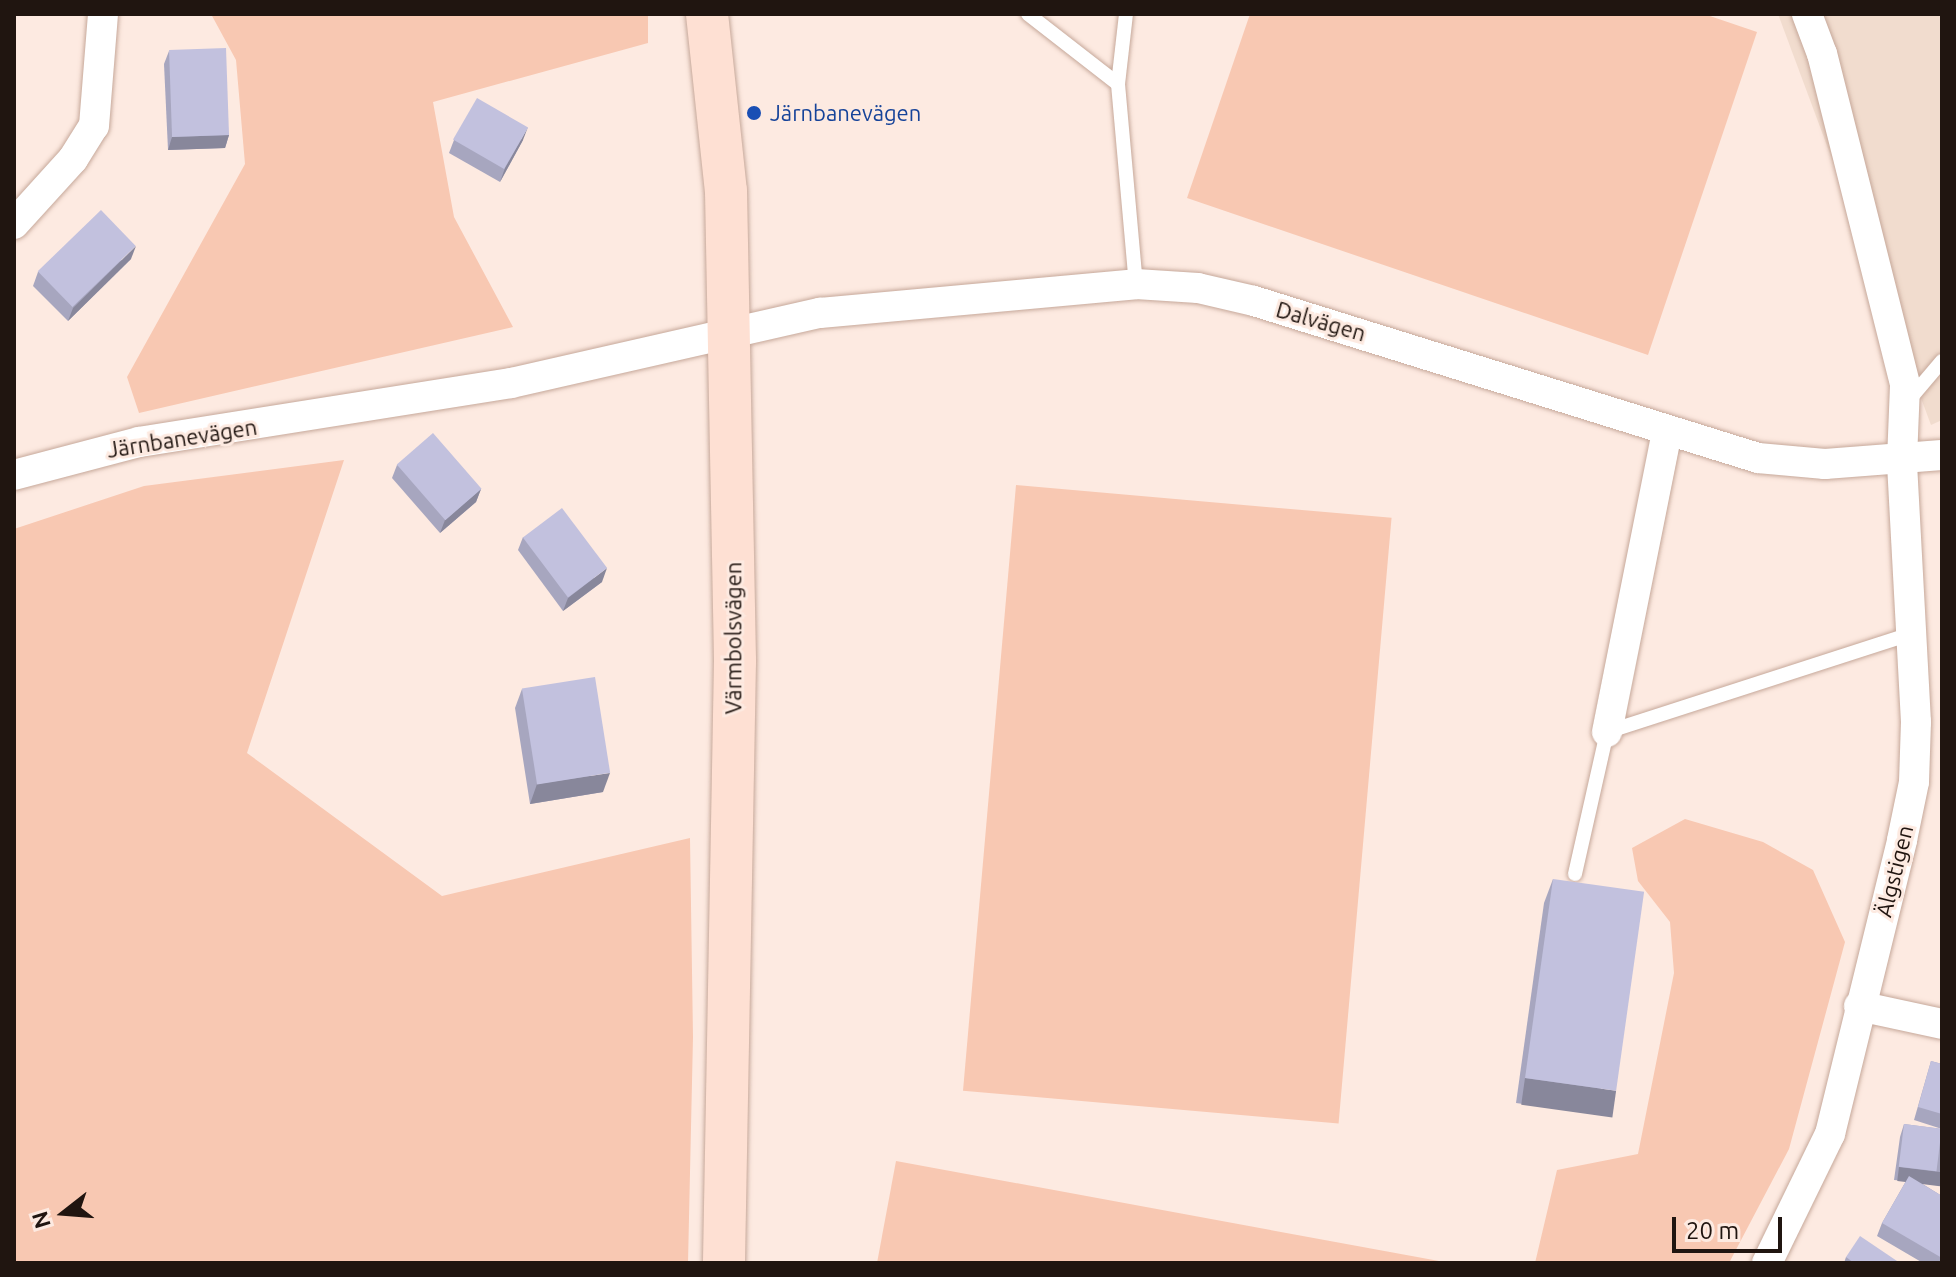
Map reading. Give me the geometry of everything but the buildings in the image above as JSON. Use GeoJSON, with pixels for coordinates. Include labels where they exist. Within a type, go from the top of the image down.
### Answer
{"type":"FeatureCollection","features":[{"type":"Feature","properties":{"kind":"street"},"geometry":{"type":"LineString","coordinates":[[14,224],[73,159],[94,126],[103,14]]}},
{"type":"Feature","properties":{"kind":"street","name":"Värmbolsvägen"},"geometry":{"type":"LineString","coordinates":[[707,14],[726,191],[735,661],[724,1263]]}},
{"type":"Feature","properties":{"kind":"street"},"geometry":{"type":"LineString","coordinates":[[1807,14],[1822,54],[1899,351],[1905,407],[1902,460]]}},
{"type":"Feature","properties":{"kind":"street","name":"Dalvägen"},"geometry":{"type":"LineString","coordinates":[[728,333],[820,313],[1136,284],[1198,288],[1254,301],[1758,458],[1825,464],[1942,455]]}},
{"type":"Feature","properties":{"kind":"street","name":"Järnbanevägen"},"geometry":{"type":"LineString","coordinates":[[14,475],[139,442],[511,383],[728,333]]}},
{"type":"Feature","properties":{"kind":"street"},"geometry":{"type":"LineString","coordinates":[[1607,732],[1667,432]]}},
{"type":"Feature","properties":{"kind":"street","name":"Älgstigen"},"geometry":{"type":"LineString","coordinates":[[1767,1263],[1830,1134],[1914,782],[1914,633],[1902,460]]}},
{"type":"Feature","properties":{"kind":"street"},"geometry":{"type":"LineString","coordinates":[[1859,1006],[1942,1024]]}},
{"type":"Feature","properties":{"kind":"lane"},"geometry":{"type":"LineString","coordinates":[[1028,14],[1118,84]]}},
{"type":"Feature","properties":{"kind":"lane"},"geometry":{"type":"LineString","coordinates":[[1126,14],[1118,84],[1136,284]]}},
{"type":"Feature","properties":{"kind":"lane"},"geometry":{"type":"LineString","coordinates":[[1905,407],[1942,361]]}},
{"type":"Feature","properties":{"kind":"lane"},"geometry":{"type":"LineString","coordinates":[[1575,874],[1607,732],[1914,633]]}},
{"type":"Feature","properties":{"kind":"shaded area"},"geometry":{"type":"Polygon","coordinates":[[[211,14],[648,14],[648,43],[433,102],[454,217],[513,327],[139,413],[127,377],[245,164],[236,60],[211,14]]]}},
{"type":"Feature","properties":{"kind":"shaded area"},"geometry":{"type":"Polygon","coordinates":[[[1250,14],[1704,14],[1757,32],[1648,355],[1187,198],[1250,14]]]}},
{"type":"Feature","properties":{"kind":"shaded area"},"geometry":{"type":"Polygon","coordinates":[[[1778,14],[1942,14],[1942,420],[1931,425],[1778,14]]]}},
{"type":"Feature","properties":{"kind":"shaded area"},"geometry":{"type":"Polygon","coordinates":[[[344,460],[247,753],[442,896],[690,838],[693,1037],[688,1263],[14,1263],[14,529],[144,486],[344,460]]]}},
{"type":"Feature","properties":{"kind":"shaded area"},"geometry":{"type":"Polygon","coordinates":[[[1016,485],[1392,518],[1339,1124],[963,1091],[1016,485]]]}},
{"type":"Feature","properties":{"kind":"shaded area"},"geometry":{"type":"Polygon","coordinates":[[[1685,819],[1763,842],[1813,870],[1845,942],[1789,1149],[1729,1263],[1535,1263],[1557,1170],[1638,1154],[1674,973],[1670,922],[1638,881],[1632,848],[1685,819]]]}},
{"type":"Feature","properties":{"kind":"shaded area"},"geometry":{"type":"Polygon","coordinates":[[[896,1161],[1439,1261],[1439,1263],[877,1263],[896,1161]]]}},
{"type":"Feature","properties":{"kind":"place","name":"Järnbanevägen"},"geometry":{"type":"Point","coordinates":[754,113]}}]}
